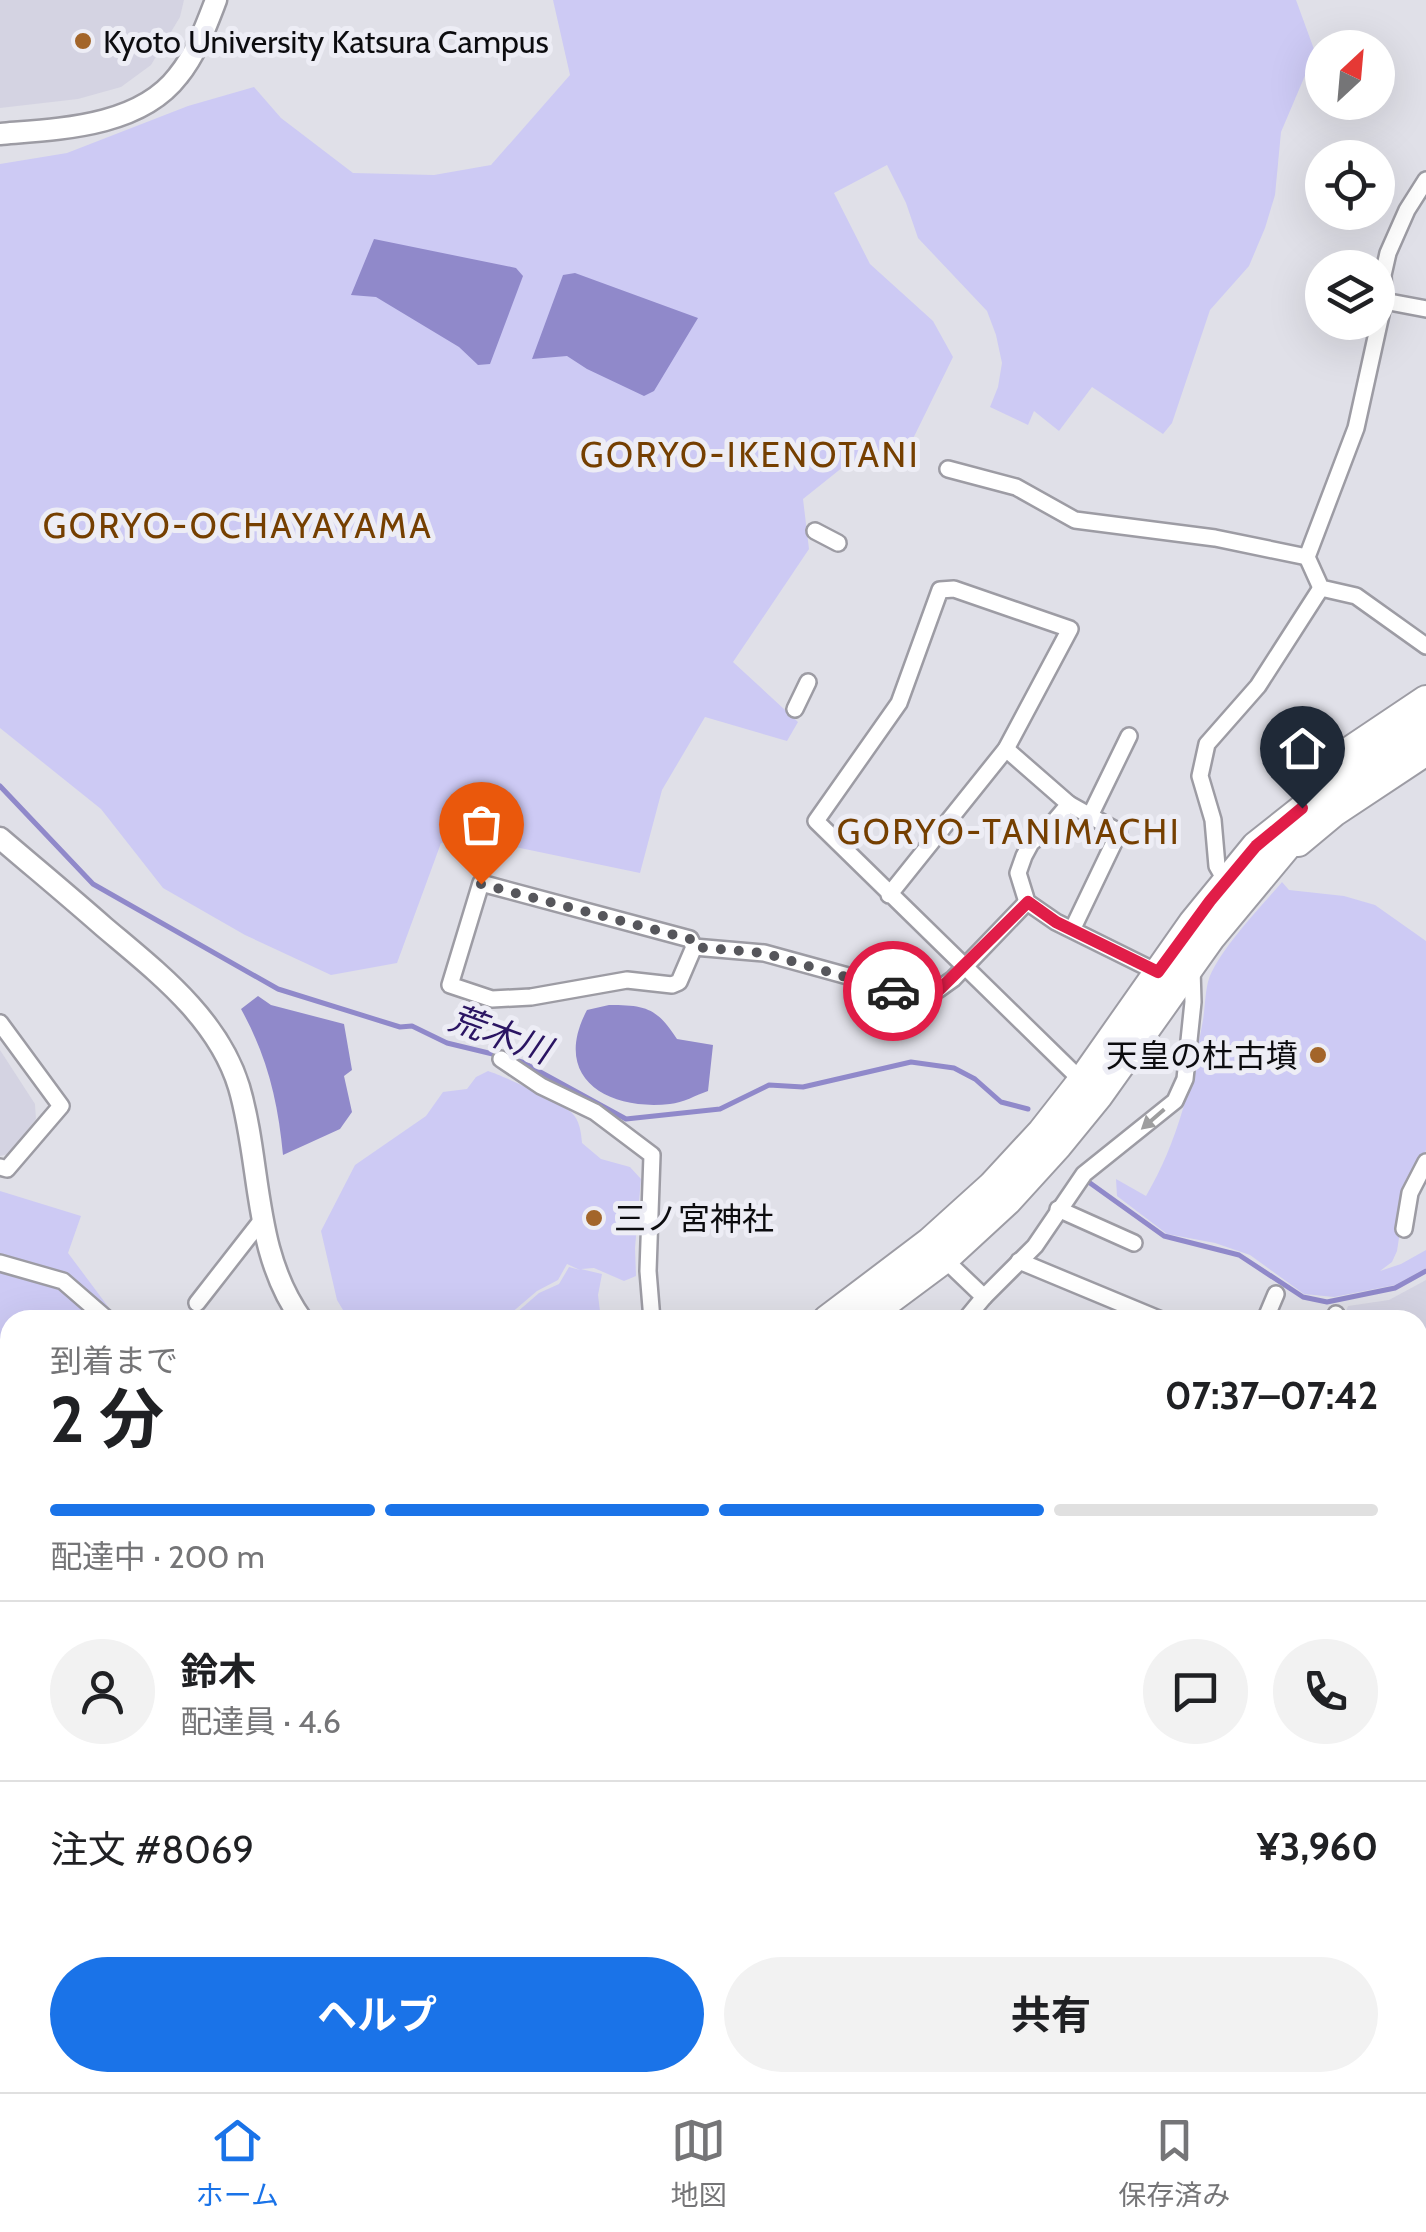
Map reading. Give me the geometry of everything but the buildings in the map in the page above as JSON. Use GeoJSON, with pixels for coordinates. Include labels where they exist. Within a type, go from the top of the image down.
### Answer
{"type":"FeatureCollection","features":[{"type":"Feature","properties":{"kind":"highway"},"geometry":{"type":"LineString","coordinates":[[1265,853],[1270,826],[1339,758],[1426,700]]}},
{"type":"Feature","properties":{"kind":"highway"},"geometry":{"type":"LineString","coordinates":[[843,1310],[1007,1201],[1233,891],[1265,853],[1334,812],[1420,738]]}},
{"type":"Feature","properties":{"kind":"highway"},"geometry":{"type":"LineString","coordinates":[[873,1310],[937,1251]]}},
{"type":"Feature","properties":{"kind":"street"},"geometry":{"type":"LineString","coordinates":[[0,134],[95,122],[141,107],[177,78],[202,35],[216,0]]}},
{"type":"Feature","properties":{"kind":"street"},"geometry":{"type":"LineString","coordinates":[[1389,250],[1426,180]]}},
{"type":"Feature","properties":{"kind":"street"},"geometry":{"type":"LineString","coordinates":[[1395,303],[1426,309]]}},
{"type":"Feature","properties":{"kind":"street"},"geometry":{"type":"LineString","coordinates":[[1375,340],[1356,428],[1306,557],[1322,588],[1356,596],[1426,646]]}},
{"type":"Feature","properties":{"kind":"street"},"geometry":{"type":"LineString","coordinates":[[948,469],[1016,487],[1075,520],[1215,538],[1306,557]]}},
{"type":"Feature","properties":{"kind":"street"},"geometry":{"type":"LineString","coordinates":[[816,531],[838,544]]}},
{"type":"Feature","properties":{"kind":"street"},"geometry":{"type":"LineString","coordinates":[[1233,891],[1216,866],[1213,820],[1200,776],[1207,744],[1258,686],[1322,588]]}},
{"type":"Feature","properties":{"kind":"street"},"geometry":{"type":"LineString","coordinates":[[889,895],[1006,749],[1070,629],[954,589],[940,590],[899,702],[816,821],[889,895],[1090,1088]]}},
{"type":"Feature","properties":{"kind":"street"},"geometry":{"type":"LineString","coordinates":[[796,709],[808,682]]}},
{"type":"Feature","properties":{"kind":"street"},"geometry":{"type":"LineString","coordinates":[[1090,816],[1129,736]]}},
{"type":"Feature","properties":{"kind":"street"},"geometry":{"type":"LineString","coordinates":[[1006,749],[1068,804],[1120,832],[1073,928]]}},
{"type":"Feature","properties":{"kind":"street"},"geometry":{"type":"LineString","coordinates":[[974,1310],[1035,1246],[1096,1162],[1174,1100],[1185,1078],[1193,1002],[1176,974],[1056,922],[1028,902],[1018,873],[1024,856],[1031,843],[1068,804]]}},
{"type":"Feature","properties":{"kind":"street"},"geometry":{"type":"LineString","coordinates":[[0,838],[145,961],[194,1008],[218,1041],[242,1100],[261,1221],[276,1270],[297,1310]]}},
{"type":"Feature","properties":{"kind":"street"},"geometry":{"type":"LineString","coordinates":[[481,884],[690,939],[694,947],[679,982],[672,985],[627,980],[531,998],[492,999],[450,985],[481,884]]}},
{"type":"Feature","properties":{"kind":"street"},"geometry":{"type":"LineString","coordinates":[[694,947],[764,953],[917,996],[939,990],[1028,902]]}},
{"type":"Feature","properties":{"kind":"street"},"geometry":{"type":"LineString","coordinates":[[0,1023],[60,1106],[7,1169],[0,1167]]}},
{"type":"Feature","properties":{"kind":"street"},"geometry":{"type":"LineString","coordinates":[[502,1060],[541,1086],[595,1112],[616,1132],[652,1155],[648,1270],[651,1310]]}},
{"type":"Feature","properties":{"kind":"street"},"geometry":{"type":"LineString","coordinates":[[1404,1228],[1410,1193],[1426,1162]]}},
{"type":"Feature","properties":{"kind":"street"},"geometry":{"type":"LineString","coordinates":[[1058,1210],[1134,1242]]}},
{"type":"Feature","properties":{"kind":"street"},"geometry":{"type":"LineString","coordinates":[[197,1302],[261,1221]]}},
{"type":"Feature","properties":{"kind":"street"},"geometry":{"type":"LineString","coordinates":[[937,1251],[984,1297]]}},
{"type":"Feature","properties":{"kind":"street"},"geometry":{"type":"LineString","coordinates":[[1020,1261],[1137,1310]]}},
{"type":"Feature","properties":{"kind":"street"},"geometry":{"type":"LineString","coordinates":[[0,1262],[62,1281],[96,1310]]}},
{"type":"Feature","properties":{"kind":"street"},"geometry":{"type":"LineString","coordinates":[[1270,1310],[1276,1294]]}},
{"type":"Feature","properties":{"kind":"shaded area","name":"Kyoto University Katsura Campus"},"geometry":{"type":"Polygon","coordinates":[[[0,0],[184,0],[180,17],[151,65],[121,87],[78,99],[0,108],[0,0]]]}},
{"type":"Feature","properties":{"kind":"shaded area"},"geometry":{"type":"Polygon","coordinates":[[[553,0],[1296,0],[1307,30],[1305,76],[1281,132],[1275,195],[1265,228],[1249,266],[1210,310],[1172,423],[1163,434],[1092,387],[1059,431],[1034,411],[1028,425],[990,407],[1002,363],[987,311],[918,238],[887,165],[834,193],[870,264],[933,321],[953,357],[906,453],[843,467],[803,499],[809,549],[733,662],[798,722],[787,741],[705,717],[662,790],[640,873],[477,839],[441,843],[397,963],[331,975],[245,935],[163,888],[101,809],[0,728],[0,164],[67,153],[188,106],[254,87],[281,118],[353,173],[434,175],[491,165],[570,75],[553,0]]]}},
{"type":"Feature","properties":{"kind":"shaded area"},"geometry":{"type":"Polygon","coordinates":[[[374,239],[516,268],[523,276],[490,364],[478,365],[459,347],[376,297],[351,295],[374,239]]]}},
{"type":"Feature","properties":{"kind":"shaded area"},"geometry":{"type":"Polygon","coordinates":[[[575,273],[698,318],[654,391],[644,396],[567,356],[532,359],[563,275],[575,273]]]}},
{"type":"Feature","properties":{"kind":"shaded area"},"geometry":{"type":"Polygon","coordinates":[[[1282,882],[1289,890],[1344,896],[1375,905],[1426,941],[1426,1150],[1404,1205],[1397,1251],[1392,1262],[1380,1271],[1426,1250],[1426,1268],[1395,1285],[1334,1297],[1304,1294],[1250,1255],[1215,1243],[1167,1234],[1117,1196],[1116,1179],[1146,1196],[1175,1133],[1189,1089],[1213,970],[1240,930],[1282,882]]]}},
{"type":"Feature","properties":{"kind":"shaded area"},"geometry":{"type":"Polygon","coordinates":[[[258,996],[271,1005],[344,1024],[352,1070],[344,1076],[352,1112],[340,1129],[283,1155],[270,1079],[241,1009],[258,996]]]}},
{"type":"Feature","properties":{"kind":"shaded area"},"geometry":{"type":"Polygon","coordinates":[[[609,1005],[649,1010],[677,1039],[713,1045],[708,1091],[675,1103],[647,1105],[625,1102],[591,1085],[576,1054],[578,1034],[587,1010],[609,1005]]]}},
{"type":"Feature","properties":{"kind":"shaded area"},"geometry":{"type":"Polygon","coordinates":[[[0,1050],[35,1104],[36,1119],[9,1154],[0,1156],[0,1050]]]}},
{"type":"Feature","properties":{"kind":"shaded area"},"geometry":{"type":"Polygon","coordinates":[[[488,1071],[565,1108],[580,1127],[582,1143],[601,1159],[630,1167],[641,1179],[636,1276],[624,1281],[594,1268],[581,1269],[602,1274],[600,1310],[519,1310],[539,1293],[559,1284],[569,1267],[580,1270],[567,1264],[558,1280],[537,1291],[515,1310],[343,1310],[337,1300],[321,1231],[355,1165],[426,1116],[443,1092],[467,1089],[476,1077],[488,1071]]]}},
{"type":"Feature","properties":{"kind":"shaded area"},"geometry":{"type":"Polygon","coordinates":[[[0,1191],[81,1216],[68,1253],[111,1310],[0,1310],[0,1191]]]}},
{"type":"Feature","properties":{"kind":"shaded area"},"geometry":{"type":"Polygon","coordinates":[[[1426,1280],[1426,1310],[1347,1310],[1348,1306],[1389,1300],[1426,1280]]]}},
{"type":"Feature","properties":{"kind":"waterway","name":"荒木川"},"geometry":{"type":"LineString","coordinates":[[0,786],[93,884],[278,989],[400,1027],[412,1026],[447,1043],[501,1056]]}},
{"type":"Feature","properties":{"kind":"waterway","name":"荒木川"},"geometry":{"type":"LineString","coordinates":[[511,1059],[626,1119],[720,1109],[769,1085],[803,1087],[911,1062],[954,1068],[975,1079],[1001,1102],[1028,1109]]}},
{"type":"Feature","properties":{"kind":"waterway","name":"荒木川"},"geometry":{"type":"LineString","coordinates":[[1090,1183],[1164,1236],[1239,1255],[1303,1297],[1327,1302],[1395,1288],[1426,1271]]}},
{"type":"Feature","properties":{"kind":"way so far"},"geometry":{"type":"LineString","coordinates":[[481,884],[690,939],[694,947],[764,953],[893,991]]}},
{"type":"Feature","properties":{"kind":"place","name":"Kyoto University Katsura Campus"},"geometry":{"type":"Point","coordinates":[83,41]}},
{"type":"Feature","properties":{"kind":"place","name":"天皇の杜古墳"},"geometry":{"type":"Point","coordinates":[1318,1055]}},
{"type":"Feature","properties":{"kind":"place","name":"三ノ宮神社"},"geometry":{"type":"Point","coordinates":[594,1218]}},
{"type":"Feature","properties":{"kind":"district","name":"GORYO-IKENOTANI"},"geometry":{"type":"Point","coordinates":[750,454]}},
{"type":"Feature","properties":{"kind":"district","name":"GORYO-OCHAYAYAMA"},"geometry":{"type":"Point","coordinates":[238,525]}},
{"type":"Feature","properties":{"kind":"district","name":"GORYO-TANIMACHI"},"geometry":{"type":"Point","coordinates":[1009,831]}},
{"type":"Feature","properties":{"kind":"route"},"geometry":{"type":"LineString","coordinates":[[893,991],[917,996],[939,990],[1028,902],[1056,922],[1158,972],[1256,846],[1302,808]]}}]}
